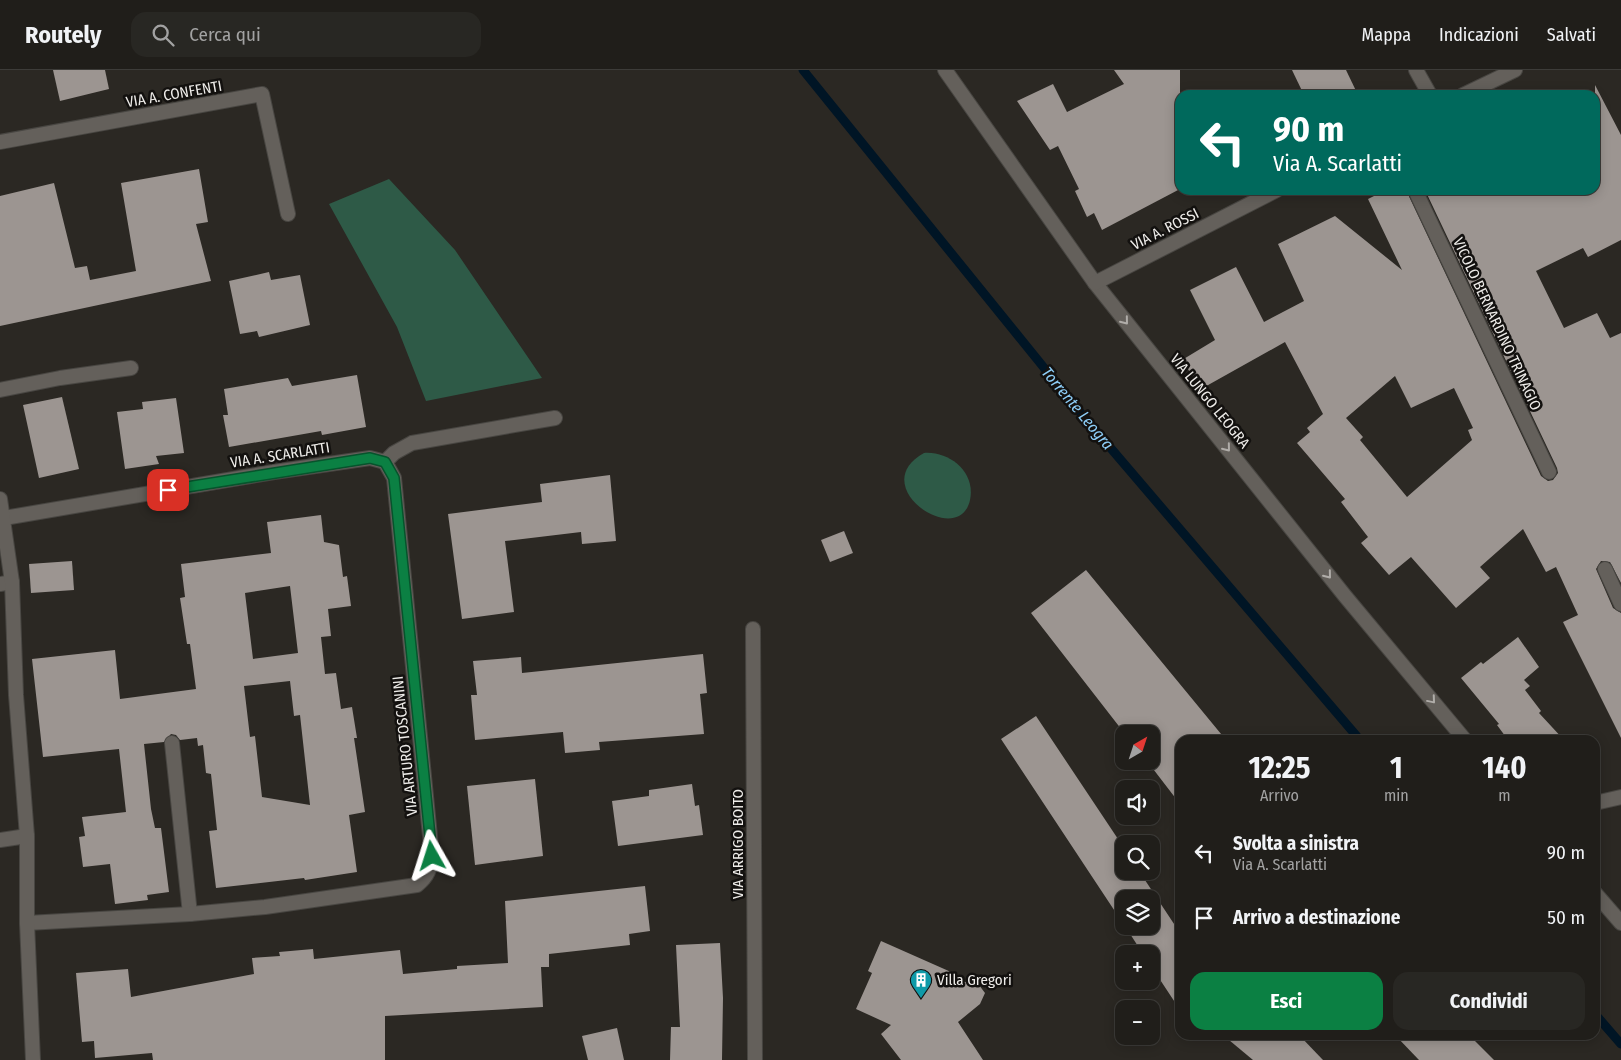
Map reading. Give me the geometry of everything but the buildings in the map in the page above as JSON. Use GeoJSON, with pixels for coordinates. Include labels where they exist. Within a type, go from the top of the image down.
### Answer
{"type":"FeatureCollection","features":[{"type":"Feature","properties":{"kind":"street","name":"VIA LUNGO LEOGRA"},"geometry":{"type":"LineString","coordinates":[[945,70],[1095,283],[1345,596],[1461,735]]}},
{"type":"Feature","properties":{"kind":"street"},"geometry":{"type":"LineString","coordinates":[[1416,70],[1427,90]]}},
{"type":"Feature","properties":{"kind":"street"},"geometry":{"type":"LineString","coordinates":[[1473,90],[1515,70]]}},
{"type":"Feature","properties":{"kind":"street","name":"VIA A. CONFENTI"},"geometry":{"type":"LineString","coordinates":[[0,142],[262,94],[288,214]]}},
{"type":"Feature","properties":{"kind":"street","name":"VIA A. ROSSI"},"geometry":{"type":"LineString","coordinates":[[1095,283],[1268,195]]}},
{"type":"Feature","properties":{"kind":"street","name":"VICOLO BERNARDINO TRINAGIO"},"geometry":{"type":"LineString","coordinates":[[1417,195],[1549,472]]}},
{"type":"Feature","properties":{"kind":"street"},"geometry":{"type":"LineString","coordinates":[[0,390],[60,378],[131,368]]}},
{"type":"Feature","properties":{"kind":"street"},"geometry":{"type":"LineString","coordinates":[[385,462],[394,453],[412,443],[555,418]]}},
{"type":"Feature","properties":{"kind":"street","name":"VIA A. SCARLATTI"},"geometry":{"type":"LineString","coordinates":[[4,518],[274,472],[370,458],[385,462]]}},
{"type":"Feature","properties":{"kind":"street","name":"VIA ARTURO TOSCANINI"},"geometry":{"type":"LineString","coordinates":[[28,923],[190,914],[265,907],[417,885],[426,878],[430,871],[432,856],[394,478],[385,462]]}},
{"type":"Feature","properties":{"kind":"street"},"geometry":{"type":"LineString","coordinates":[[0,499],[4,518],[6,583],[28,836],[28,923],[33,1060]]}},
{"type":"Feature","properties":{"kind":"street"},"geometry":{"type":"LineString","coordinates":[[1604,569],[1621,604]]}},
{"type":"Feature","properties":{"kind":"street","name":"VIA ARRIGO BOITO"},"geometry":{"type":"LineString","coordinates":[[754,629],[755,1060]]}},
{"type":"Feature","properties":{"kind":"street"},"geometry":{"type":"LineString","coordinates":[[172,743],[190,914]]}},
{"type":"Feature","properties":{"kind":"street"},"geometry":{"type":"LineString","coordinates":[[1600,802],[1621,797]]}},
{"type":"Feature","properties":{"kind":"street"},"geometry":{"type":"LineString","coordinates":[[0,840],[28,836]]}},
{"type":"Feature","properties":{"kind":"street"},"geometry":{"type":"LineString","coordinates":[[1600,899],[1621,923]]}},
{"type":"Feature","properties":{"kind":"green space"},"geometry":{"type":"Polygon","coordinates":[[[389,179],[455,250],[542,378],[426,401],[397,327],[329,204],[389,179]]]}},
{"type":"Feature","properties":{"kind":"green space"},"geometry":{"type":"Polygon","coordinates":[[[924,453],[943,456],[959,465],[965,472],[971,490],[970,500],[962,514],[950,518],[935,516],[920,508],[909,496],[904,481],[908,467],[924,453]]]}},
{"type":"Feature","properties":{"kind":"waterway","name":"Torrente Leogra"},"geometry":{"type":"LineString","coordinates":[[803,70],[1079,411],[1356,735]]}},
{"type":"Feature","properties":{"kind":"waterway","name":"Torrente Leogra"},"geometry":{"type":"LineString","coordinates":[[1600,1020],[1621,1044]]}},
{"type":"Feature","properties":{"kind":"place","name":"Villa Gregori"},"geometry":{"type":"Point","coordinates":[921,999]}},
{"type":"Feature","properties":{"kind":"route"},"geometry":{"type":"LineString","coordinates":[[168,490],[370,458],[385,462],[394,478],[432,856]]}}]}
